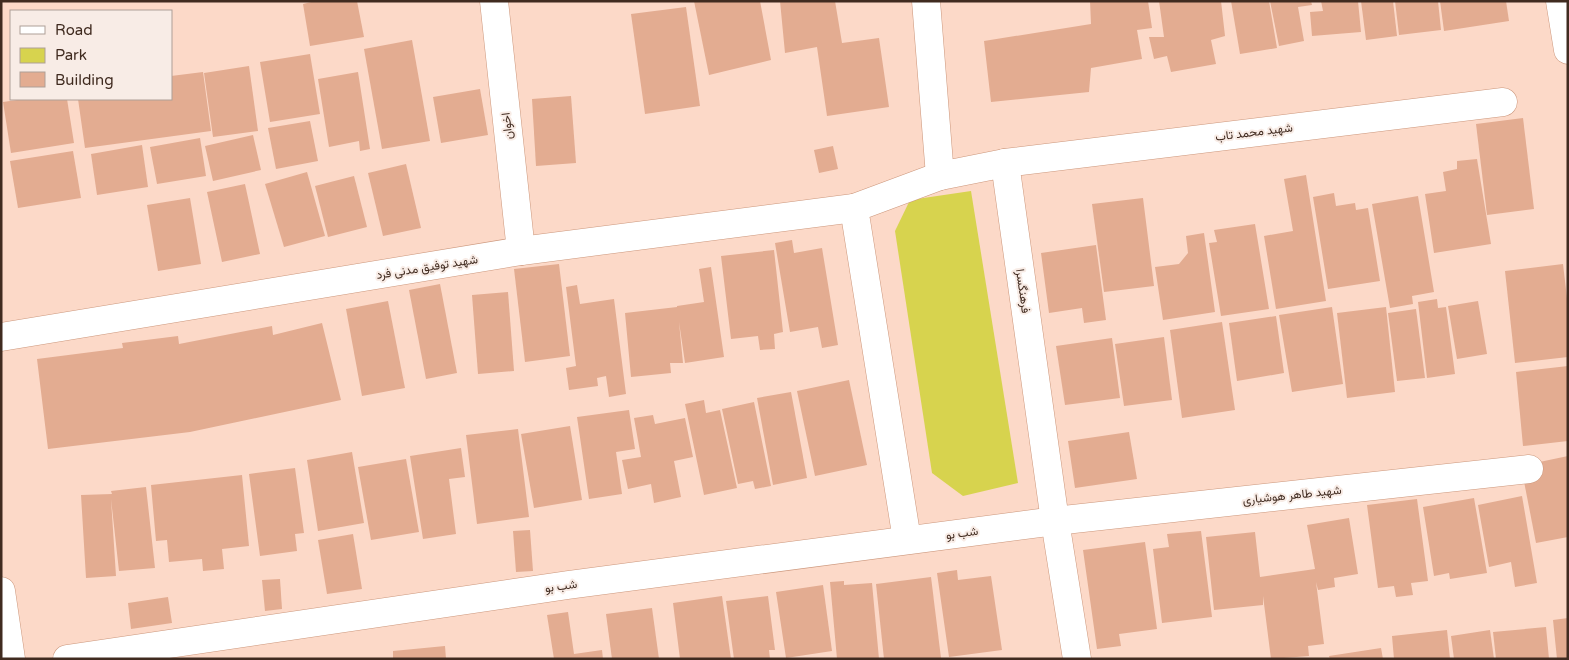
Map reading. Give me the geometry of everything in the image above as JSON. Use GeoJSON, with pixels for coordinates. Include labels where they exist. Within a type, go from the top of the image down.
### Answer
{"type":"FeatureCollection","features":[{"type":"Feature","properties":{"kind":"street","name":"اخوان"},"geometry":{"type":"LineString","coordinates":[[494,1],[521,251]]}},
{"type":"Feature","properties":{"kind":"street"},"geometry":{"type":"LineString","coordinates":[[926,1],[940,176],[1005,163]]}},
{"type":"Feature","properties":{"kind":"street"},"geometry":{"type":"LineString","coordinates":[[1560,1],[1568,50]]}},
{"type":"Feature","properties":{"kind":"street","name":"شهید محمد تاب"},"geometry":{"type":"LineString","coordinates":[[1005,163],[1503,102]]}},
{"type":"Feature","properties":{"kind":"street","name":"فرهنگسرا"},"geometry":{"type":"LineString","coordinates":[[1005,163],[1055,521],[1077,659]]}},
{"type":"Feature","properties":{"kind":"street","name":"شهید توفیق مدنی فرد"},"geometry":{"type":"LineString","coordinates":[[1,337],[521,251],[854,208],[940,176]]}},
{"type":"Feature","properties":{"kind":"street"},"geometry":{"type":"LineString","coordinates":[[854,208],[907,540]]}},
{"type":"Feature","properties":{"kind":"street","name":"شهید طاهر هوشیاری"},"geometry":{"type":"LineString","coordinates":[[1055,521],[1529,469]]}},
{"type":"Feature","properties":{"kind":"street","name":"شب بو"},"geometry":{"type":"LineString","coordinates":[[67,659],[568,585],[1055,521]]}},
{"type":"Feature","properties":{"kind":"street"},"geometry":{"type":"LineString","coordinates":[[1,591],[11,659]]}},
{"type":"Feature","properties":{"kind":"green space"},"geometry":{"type":"Polygon","coordinates":[[[971,191],[1018,483],[963,496],[932,473],[895,231],[910,200],[971,191]]]}},
{"type":"Feature","properties":{"kind":"building"},"geometry":{"type":"Polygon","coordinates":[[[315,1],[357,1],[364,37],[310,46],[303,4],[315,1]]]}},
{"type":"Feature","properties":{"kind":"building"},"geometry":{"type":"Polygon","coordinates":[[[694,1],[760,1],[771,60],[709,75],[694,1]]]}},
{"type":"Feature","properties":{"kind":"building"},"geometry":{"type":"Polygon","coordinates":[[[780,1],[835,1],[842,43],[879,38],[889,107],[827,116],[817,47],[785,53],[780,1]]]}},
{"type":"Feature","properties":{"kind":"building"},"geometry":{"type":"Polygon","coordinates":[[[1090,1],[1148,1],[1152,28],[1137,30],[1142,59],[1091,68],[1089,92],[991,102],[984,41],[1091,24],[1090,1]]]}},
{"type":"Feature","properties":{"kind":"building"},"geometry":{"type":"Polygon","coordinates":[[[1159,1],[1221,1],[1225,36],[1211,40],[1216,64],[1171,72],[1167,56],[1154,59],[1149,37],[1164,37],[1159,1]]]}},
{"type":"Feature","properties":{"kind":"building"},"geometry":{"type":"Polygon","coordinates":[[[1231,1],[1269,1],[1277,48],[1240,54],[1231,1]]]}},
{"type":"Feature","properties":{"kind":"building"},"geometry":{"type":"Polygon","coordinates":[[[1270,1],[1311,1],[1312,5],[1298,7],[1304,41],[1279,46],[1270,1]]]}},
{"type":"Feature","properties":{"kind":"building"},"geometry":{"type":"Polygon","coordinates":[[[1321,1],[1358,1],[1361,32],[1312,36],[1310,12],[1323,11],[1321,1]]]}},
{"type":"Feature","properties":{"kind":"building"},"geometry":{"type":"Polygon","coordinates":[[[1361,1],[1393,1],[1397,36],[1366,40],[1361,1]]]}},
{"type":"Feature","properties":{"kind":"building"},"geometry":{"type":"Polygon","coordinates":[[[1395,1],[1438,1],[1441,30],[1399,35],[1395,1]]]}},
{"type":"Feature","properties":{"kind":"building"},"geometry":{"type":"Polygon","coordinates":[[[1440,1],[1506,1],[1509,21],[1444,31],[1440,1]]]}},
{"type":"Feature","properties":{"kind":"building"},"geometry":{"type":"Polygon","coordinates":[[[686,7],[700,106],[645,114],[631,14],[686,7]]]}},
{"type":"Feature","properties":{"kind":"building"},"geometry":{"type":"Polygon","coordinates":[[[412,40],[430,141],[382,149],[364,49],[412,40]]]}},
{"type":"Feature","properties":{"kind":"building"},"geometry":{"type":"Polygon","coordinates":[[[310,54],[320,114],[270,122],[260,62],[310,54]]]}},
{"type":"Feature","properties":{"kind":"building"},"geometry":{"type":"Polygon","coordinates":[[[249,66],[258,131],[213,137],[204,73],[249,66]]]}},
{"type":"Feature","properties":{"kind":"building"},"geometry":{"type":"Polygon","coordinates":[[[203,72],[211,131],[85,148],[78,100],[172,100],[172,76],[203,72]]]}},
{"type":"Feature","properties":{"kind":"building"},"geometry":{"type":"Polygon","coordinates":[[[358,72],[370,149],[360,151],[359,141],[329,147],[318,79],[358,72]]]}},
{"type":"Feature","properties":{"kind":"building"},"geometry":{"type":"Polygon","coordinates":[[[480,89],[488,135],[441,143],[433,97],[480,89]]]}},
{"type":"Feature","properties":{"kind":"building"},"geometry":{"type":"Polygon","coordinates":[[[571,96],[576,163],[536,166],[532,99],[571,96]]]}},
{"type":"Feature","properties":{"kind":"building"},"geometry":{"type":"Polygon","coordinates":[[[17,100],[67,100],[74,143],[11,153],[3,102],[17,100]]]}},
{"type":"Feature","properties":{"kind":"building"},"geometry":{"type":"Polygon","coordinates":[[[1523,118],[1534,209],[1487,215],[1476,124],[1523,118]]]}},
{"type":"Feature","properties":{"kind":"building"},"geometry":{"type":"Polygon","coordinates":[[[310,121],[318,161],[276,169],[268,128],[310,121]]]}},
{"type":"Feature","properties":{"kind":"building"},"geometry":{"type":"Polygon","coordinates":[[[253,135],[261,170],[213,181],[205,146],[253,135]]]}},
{"type":"Feature","properties":{"kind":"building"},"geometry":{"type":"Polygon","coordinates":[[[200,138],[206,176],[157,184],[150,147],[200,138]]]}},
{"type":"Feature","properties":{"kind":"building"},"geometry":{"type":"Polygon","coordinates":[[[142,145],[148,187],[97,195],[91,154],[142,145]]]}},
{"type":"Feature","properties":{"kind":"building"},"geometry":{"type":"Polygon","coordinates":[[[833,146],[838,169],[819,173],[814,150],[833,146]]]}},
{"type":"Feature","properties":{"kind":"building"},"geometry":{"type":"Polygon","coordinates":[[[73,151],[81,198],[18,208],[10,161],[73,151]]]}},
{"type":"Feature","properties":{"kind":"building"},"geometry":{"type":"Polygon","coordinates":[[[1477,159],[1491,244],[1434,253],[1425,194],[1446,191],[1443,172],[1457,169],[1457,161],[1477,159]]]}},
{"type":"Feature","properties":{"kind":"building"},"geometry":{"type":"Polygon","coordinates":[[[406,164],[421,228],[383,236],[368,173],[406,164]]]}},
{"type":"Feature","properties":{"kind":"building"},"geometry":{"type":"Polygon","coordinates":[[[307,172],[325,236],[284,247],[265,184],[307,172]]]}},
{"type":"Feature","properties":{"kind":"building"},"geometry":{"type":"Polygon","coordinates":[[[1306,175],[1326,301],[1276,309],[1264,236],[1293,231],[1284,179],[1306,175]]]}},
{"type":"Feature","properties":{"kind":"building"},"geometry":{"type":"Polygon","coordinates":[[[354,176],[367,227],[328,237],[315,186],[354,176]]]}},
{"type":"Feature","properties":{"kind":"building"},"geometry":{"type":"Polygon","coordinates":[[[245,184],[260,254],[222,262],[207,192],[245,184]]]}},
{"type":"Feature","properties":{"kind":"building"},"geometry":{"type":"Polygon","coordinates":[[[1334,193],[1336,206],[1355,203],[1356,210],[1368,208],[1380,281],[1328,289],[1313,197],[1334,193]]]}},
{"type":"Feature","properties":{"kind":"building"},"geometry":{"type":"Polygon","coordinates":[[[1418,196],[1434,292],[1412,296],[1413,304],[1390,308],[1372,204],[1418,196]]]}},
{"type":"Feature","properties":{"kind":"building"},"geometry":{"type":"Polygon","coordinates":[[[190,198],[201,264],[158,271],[147,205],[190,198]]]}},
{"type":"Feature","properties":{"kind":"building"},"geometry":{"type":"Polygon","coordinates":[[[1143,198],[1154,286],[1104,292],[1092,204],[1143,198]]]}},
{"type":"Feature","properties":{"kind":"building"},"geometry":{"type":"Polygon","coordinates":[[[1255,224],[1269,309],[1221,316],[1209,243],[1217,242],[1214,230],[1255,224]]]}},
{"type":"Feature","properties":{"kind":"building"},"geometry":{"type":"Polygon","coordinates":[[[1204,233],[1215,312],[1163,320],[1155,267],[1179,264],[1188,253],[1186,236],[1204,233]]]}},
{"type":"Feature","properties":{"kind":"building"},"geometry":{"type":"Polygon","coordinates":[[[792,240],[794,253],[822,248],[838,345],[822,348],[818,327],[790,332],[775,243],[792,240]]]}},
{"type":"Feature","properties":{"kind":"building"},"geometry":{"type":"Polygon","coordinates":[[[1096,245],[1106,320],[1084,323],[1082,308],[1049,313],[1041,253],[1096,245]]]}},
{"type":"Feature","properties":{"kind":"building"},"geometry":{"type":"Polygon","coordinates":[[[774,250],[783,332],[774,334],[775,349],[760,350],[758,336],[731,339],[721,256],[774,250]]]}},
{"type":"Feature","properties":{"kind":"building"},"geometry":{"type":"Polygon","coordinates":[[[559,264],[570,356],[525,362],[514,269],[559,264]]]}},
{"type":"Feature","properties":{"kind":"building"},"geometry":{"type":"Polygon","coordinates":[[[1563,264],[1568,307],[1568,357],[1515,363],[1505,271],[1563,264]]]}},
{"type":"Feature","properties":{"kind":"building"},"geometry":{"type":"Polygon","coordinates":[[[711,267],[724,357],[685,363],[679,322],[683,363],[670,363],[671,373],[631,377],[625,313],[704,302],[699,269],[711,267]]]}},
{"type":"Feature","properties":{"kind":"building"},"geometry":{"type":"Polygon","coordinates":[[[440,284],[457,373],[426,379],[409,290],[440,284]]]}},
{"type":"Feature","properties":{"kind":"building"},"geometry":{"type":"Polygon","coordinates":[[[577,285],[580,304],[614,299],[626,394],[609,397],[606,376],[597,378],[598,386],[569,390],[566,368],[576,366],[566,287],[577,285]]]}},
{"type":"Feature","properties":{"kind":"building"},"geometry":{"type":"Polygon","coordinates":[[[508,292],[514,371],[478,374],[472,295],[508,292]]]}},
{"type":"Feature","properties":{"kind":"building"},"geometry":{"type":"Polygon","coordinates":[[[1437,299],[1438,308],[1446,307],[1455,374],[1427,378],[1418,302],[1437,299]]]}},
{"type":"Feature","properties":{"kind":"building"},"geometry":{"type":"Polygon","coordinates":[[[388,301],[405,388],[362,396],[346,309],[388,301]]]}},
{"type":"Feature","properties":{"kind":"building"},"geometry":{"type":"Polygon","coordinates":[[[1478,301],[1487,354],[1457,359],[1448,306],[1478,301]]]}},
{"type":"Feature","properties":{"kind":"building"},"geometry":{"type":"Polygon","coordinates":[[[1332,307],[1343,384],[1292,392],[1279,315],[1332,307]]]}},
{"type":"Feature","properties":{"kind":"building"},"geometry":{"type":"Polygon","coordinates":[[[1386,307],[1395,392],[1347,398],[1337,313],[1386,307]]]}},
{"type":"Feature","properties":{"kind":"building"},"geometry":{"type":"Polygon","coordinates":[[[1416,309],[1425,378],[1397,381],[1388,313],[1416,309]]]}},
{"type":"Feature","properties":{"kind":"building"},"geometry":{"type":"Polygon","coordinates":[[[1276,316],[1284,373],[1237,381],[1229,323],[1276,316]]]}},
{"type":"Feature","properties":{"kind":"building"},"geometry":{"type":"Polygon","coordinates":[[[1222,322],[1235,410],[1182,418],[1170,330],[1222,322]]]}},
{"type":"Feature","properties":{"kind":"building"},"geometry":{"type":"Polygon","coordinates":[[[322,323],[341,400],[190,432],[48,449],[37,359],[123,348],[122,343],[178,336],[179,344],[272,326],[273,335],[322,323]]]}},
{"type":"Feature","properties":{"kind":"building"},"geometry":{"type":"Polygon","coordinates":[[[1164,337],[1172,400],[1124,406],[1115,344],[1164,337]]]}},
{"type":"Feature","properties":{"kind":"building"},"geometry":{"type":"Polygon","coordinates":[[[1112,338],[1120,398],[1065,405],[1056,346],[1112,338]]]}},
{"type":"Feature","properties":{"kind":"building"},"geometry":{"type":"Polygon","coordinates":[[[1568,366],[1568,441],[1523,446],[1516,372],[1568,366]]]}},
{"type":"Feature","properties":{"kind":"building"},"geometry":{"type":"Polygon","coordinates":[[[849,380],[867,465],[815,476],[797,391],[849,380]]]}},
{"type":"Feature","properties":{"kind":"building"},"geometry":{"type":"Polygon","coordinates":[[[791,392],[807,478],[773,485],[757,398],[791,392]]]}},
{"type":"Feature","properties":{"kind":"building"},"geometry":{"type":"Polygon","coordinates":[[[704,400],[706,413],[720,410],[737,488],[704,495],[685,404],[704,400]]]}},
{"type":"Feature","properties":{"kind":"building"},"geometry":{"type":"Polygon","coordinates":[[[754,402],[771,486],[755,489],[753,481],[738,484],[722,409],[754,402]]]}},
{"type":"Feature","properties":{"kind":"building"},"geometry":{"type":"Polygon","coordinates":[[[629,410],[635,449],[616,452],[622,494],[589,499],[577,417],[629,410]]]}},
{"type":"Feature","properties":{"kind":"building"},"geometry":{"type":"Polygon","coordinates":[[[653,415],[655,424],[685,418],[693,457],[674,461],[681,497],[654,503],[651,484],[628,489],[622,460],[641,457],[634,418],[653,415]]]}},
{"type":"Feature","properties":{"kind":"building"},"geometry":{"type":"Polygon","coordinates":[[[570,426],[582,500],[534,508],[521,434],[570,426]]]}},
{"type":"Feature","properties":{"kind":"building"},"geometry":{"type":"Polygon","coordinates":[[[518,429],[529,517],[477,524],[466,435],[518,429]]]}},
{"type":"Feature","properties":{"kind":"building"},"geometry":{"type":"Polygon","coordinates":[[[1129,432],[1137,479],[1075,488],[1068,441],[1129,432]]]}},
{"type":"Feature","properties":{"kind":"building"},"geometry":{"type":"Polygon","coordinates":[[[461,448],[465,477],[449,479],[456,534],[423,539],[410,456],[461,448]]]}},
{"type":"Feature","properties":{"kind":"building"},"geometry":{"type":"Polygon","coordinates":[[[352,452],[364,523],[318,531],[307,460],[352,452]]]}},
{"type":"Feature","properties":{"kind":"building"},"geometry":{"type":"Polygon","coordinates":[[[1568,456],[1568,537],[1536,543],[1521,466],[1568,456]]]}},
{"type":"Feature","properties":{"kind":"building"},"geometry":{"type":"Polygon","coordinates":[[[406,459],[419,532],[371,540],[358,467],[406,459]]]}},
{"type":"Feature","properties":{"kind":"building"},"geometry":{"type":"Polygon","coordinates":[[[295,468],[304,533],[295,534],[297,551],[260,556],[249,474],[295,468]]]}},
{"type":"Feature","properties":{"kind":"building"},"geometry":{"type":"Polygon","coordinates":[[[242,475],[249,546],[222,549],[224,569],[203,571],[202,559],[169,562],[167,540],[156,541],[151,485],[242,475]]]}},
{"type":"Feature","properties":{"kind":"building"},"geometry":{"type":"Polygon","coordinates":[[[146,487],[155,568],[119,571],[111,499],[116,576],[86,578],[81,495],[112,494],[111,491],[146,487]]]}},
{"type":"Feature","properties":{"kind":"building"},"geometry":{"type":"Polygon","coordinates":[[[1522,496],[1537,583],[1515,587],[1511,562],[1489,567],[1478,505],[1522,496]]]}},
{"type":"Feature","properties":{"kind":"building"},"geometry":{"type":"Polygon","coordinates":[[[1474,498],[1487,573],[1450,579],[1449,573],[1434,576],[1423,507],[1474,498]]]}},
{"type":"Feature","properties":{"kind":"building"},"geometry":{"type":"Polygon","coordinates":[[[1417,499],[1428,581],[1411,583],[1413,595],[1396,597],[1394,586],[1378,588],[1367,505],[1417,499]]]}},
{"type":"Feature","properties":{"kind":"building"},"geometry":{"type":"Polygon","coordinates":[[[1349,518],[1358,574],[1334,578],[1335,587],[1318,590],[1316,582],[1324,644],[1308,646],[1309,656],[1271,659],[1263,596],[1263,605],[1214,610],[1206,537],[1255,532],[1260,577],[1315,569],[1307,525],[1349,518]]]}},
{"type":"Feature","properties":{"kind":"building"},"geometry":{"type":"Polygon","coordinates":[[[530,530],[533,571],[516,572],[513,531],[530,530]]]}},
{"type":"Feature","properties":{"kind":"building"},"geometry":{"type":"Polygon","coordinates":[[[1201,531],[1212,617],[1162,623],[1153,549],[1169,547],[1167,534],[1201,531]]]}},
{"type":"Feature","properties":{"kind":"building"},"geometry":{"type":"Polygon","coordinates":[[[353,534],[362,589],[327,594],[318,540],[353,534]]]}},
{"type":"Feature","properties":{"kind":"building"},"geometry":{"type":"Polygon","coordinates":[[[1145,542],[1157,629],[1119,634],[1121,646],[1097,649],[1083,550],[1145,542]]]}},
{"type":"Feature","properties":{"kind":"building"},"geometry":{"type":"Polygon","coordinates":[[[957,570],[958,580],[991,576],[1002,650],[949,657],[937,573],[957,570]]]}},
{"type":"Feature","properties":{"kind":"building"},"geometry":{"type":"Polygon","coordinates":[[[931,577],[941,658],[884,659],[876,584],[931,577]]]}},
{"type":"Feature","properties":{"kind":"building"},"geometry":{"type":"Polygon","coordinates":[[[280,579],[282,609],[265,611],[262,580],[280,579]]]}},
{"type":"Feature","properties":{"kind":"building"},"geometry":{"type":"Polygon","coordinates":[[[844,581],[844,585],[872,583],[879,659],[837,659],[830,582],[844,581]]]}},
{"type":"Feature","properties":{"kind":"building"},"geometry":{"type":"Polygon","coordinates":[[[823,585],[832,651],[786,658],[776,592],[823,585]]]}},
{"type":"Feature","properties":{"kind":"building"},"geometry":{"type":"Polygon","coordinates":[[[722,596],[731,659],[680,659],[673,603],[722,596]]]}},
{"type":"Feature","properties":{"kind":"building"},"geometry":{"type":"Polygon","coordinates":[[[768,596],[775,650],[769,650],[770,659],[734,659],[726,601],[768,596]]]}},
{"type":"Feature","properties":{"kind":"building"},"geometry":{"type":"Polygon","coordinates":[[[168,597],[172,623],[131,629],[128,603],[168,597]]]}},
{"type":"Feature","properties":{"kind":"building"},"geometry":{"type":"Polygon","coordinates":[[[652,608],[659,659],[612,659],[606,614],[652,608]]]}},
{"type":"Feature","properties":{"kind":"building"},"geometry":{"type":"Polygon","coordinates":[[[568,612],[574,654],[602,650],[603,659],[554,659],[547,615],[568,612]]]}},
{"type":"Feature","properties":{"kind":"building"},"geometry":{"type":"Polygon","coordinates":[[[1568,618],[1568,659],[1557,659],[1553,620],[1568,618]]]}},
{"type":"Feature","properties":{"kind":"building"},"geometry":{"type":"Polygon","coordinates":[[[1546,627],[1549,659],[1496,659],[1493,632],[1546,627]]]}},
{"type":"Feature","properties":{"kind":"building"},"geometry":{"type":"Polygon","coordinates":[[[1447,630],[1450,659],[1394,659],[1392,636],[1447,630]]]}},
{"type":"Feature","properties":{"kind":"building"},"geometry":{"type":"Polygon","coordinates":[[[1490,630],[1494,659],[1454,659],[1451,636],[1490,630]]]}},
{"type":"Feature","properties":{"kind":"building"},"geometry":{"type":"Polygon","coordinates":[[[445,646],[446,659],[393,659],[393,651],[445,646]]]}},
{"type":"Feature","properties":{"kind":"building"},"geometry":{"type":"Polygon","coordinates":[[[1381,648],[1383,659],[1330,659],[1329,656],[1381,648]]]}}]}
